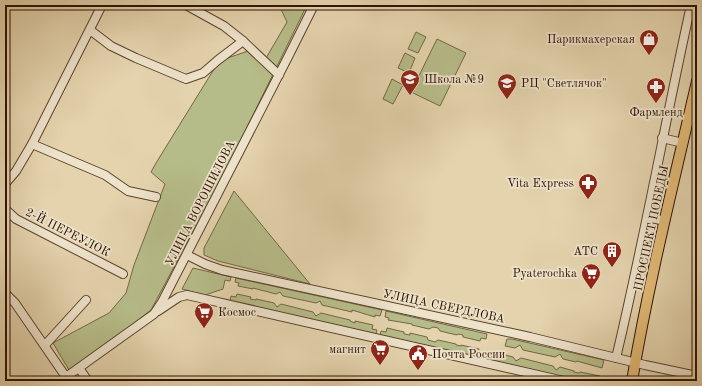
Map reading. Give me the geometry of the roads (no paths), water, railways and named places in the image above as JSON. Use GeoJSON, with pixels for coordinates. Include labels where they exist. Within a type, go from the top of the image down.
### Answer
{"type":"FeatureCollection","features":[{"type":"Feature","properties":{"kind":"main road","name":"ПРОСПЕКТ ПОБЕДЫ"},"geometry":{"type":"LineString","coordinates":[[632,381],[665,221],[697,82]]}},
{"type":"Feature","properties":{"kind":"street"},"geometry":{"type":"LineString","coordinates":[[5,184],[16,170],[32,144],[102,5]]}},
{"type":"Feature","properties":{"kind":"street"},"geometry":{"type":"LineString","coordinates":[[186,5],[224,26],[243,41],[279,75]]}},
{"type":"Feature","properties":{"kind":"street","name":"УЛИЦА ВОРОШИЛОВА"},"geometry":{"type":"LineString","coordinates":[[67,379],[79,368],[154,314],[169,291],[314,5]]}},
{"type":"Feature","properties":{"kind":"street"},"geometry":{"type":"LineString","coordinates":[[616,358],[691,5]]}},
{"type":"Feature","properties":{"kind":"street"},"geometry":{"type":"LineString","coordinates":[[90,30],[111,46],[186,80],[203,73],[243,41]]}},
{"type":"Feature","properties":{"kind":"street"},"geometry":{"type":"LineString","coordinates":[[662,138],[683,143]]}},
{"type":"Feature","properties":{"kind":"street"},"geometry":{"type":"LineString","coordinates":[[32,144],[105,174],[128,191],[156,197]]}},
{"type":"Feature","properties":{"kind":"street","name":"2-Й ПЕРЕУЛОК"},"geometry":{"type":"LineString","coordinates":[[5,209],[16,219],[123,274]]}},
{"type":"Feature","properties":{"kind":"street"},"geometry":{"type":"LineString","coordinates":[[647,217],[665,221]]}},
{"type":"Feature","properties":{"kind":"street","name":"УЛИЦА СВЕРДЛОВА"},"geometry":{"type":"LineString","coordinates":[[187,255],[202,263],[222,270],[530,337],[635,363],[697,376]]}},
{"type":"Feature","properties":{"kind":"street"},"geometry":{"type":"LineString","coordinates":[[5,293],[15,303],[67,379]]}},
{"type":"Feature","properties":{"kind":"street"},"geometry":{"type":"LineString","coordinates":[[154,314],[179,297],[187,295],[564,381]]}},
{"type":"Feature","properties":{"kind":"street"},"geometry":{"type":"LineString","coordinates":[[45,345],[86,300]]}},
{"type":"Feature","properties":{"kind":"street"},"geometry":{"type":"LineString","coordinates":[[79,368],[88,381]]}},
{"type":"Feature","properties":{"kind":"place","name":"Парикмахерская"},"geometry":{"type":"Point","coordinates":[649,56]}},
{"type":"Feature","properties":{"kind":"place","name":"Школа №9"},"geometry":{"type":"Point","coordinates":[410,96]}},
{"type":"Feature","properties":{"kind":"place","name":"РЦ \"Светлячок\""},"geometry":{"type":"Point","coordinates":[507,100]}},
{"type":"Feature","properties":{"kind":"place","name":"Фармленд"},"geometry":{"type":"Point","coordinates":[656,104]}},
{"type":"Feature","properties":{"kind":"place","name":"Vita Express"},"geometry":{"type":"Point","coordinates":[588,200]}},
{"type":"Feature","properties":{"kind":"place","name":"АТС"},"geometry":{"type":"Point","coordinates":[612,268]}},
{"type":"Feature","properties":{"kind":"place","name":"Pyaterochka"},"geometry":{"type":"Point","coordinates":[591,290]}},
{"type":"Feature","properties":{"kind":"place","name":"Космос"},"geometry":{"type":"Point","coordinates":[204,329]}},
{"type":"Feature","properties":{"kind":"place","name":"магнит"},"geometry":{"type":"Point","coordinates":[380,366]}},
{"type":"Feature","properties":{"kind":"place","name":"Почта России"},"geometry":{"type":"Point","coordinates":[418,371]}}]}
